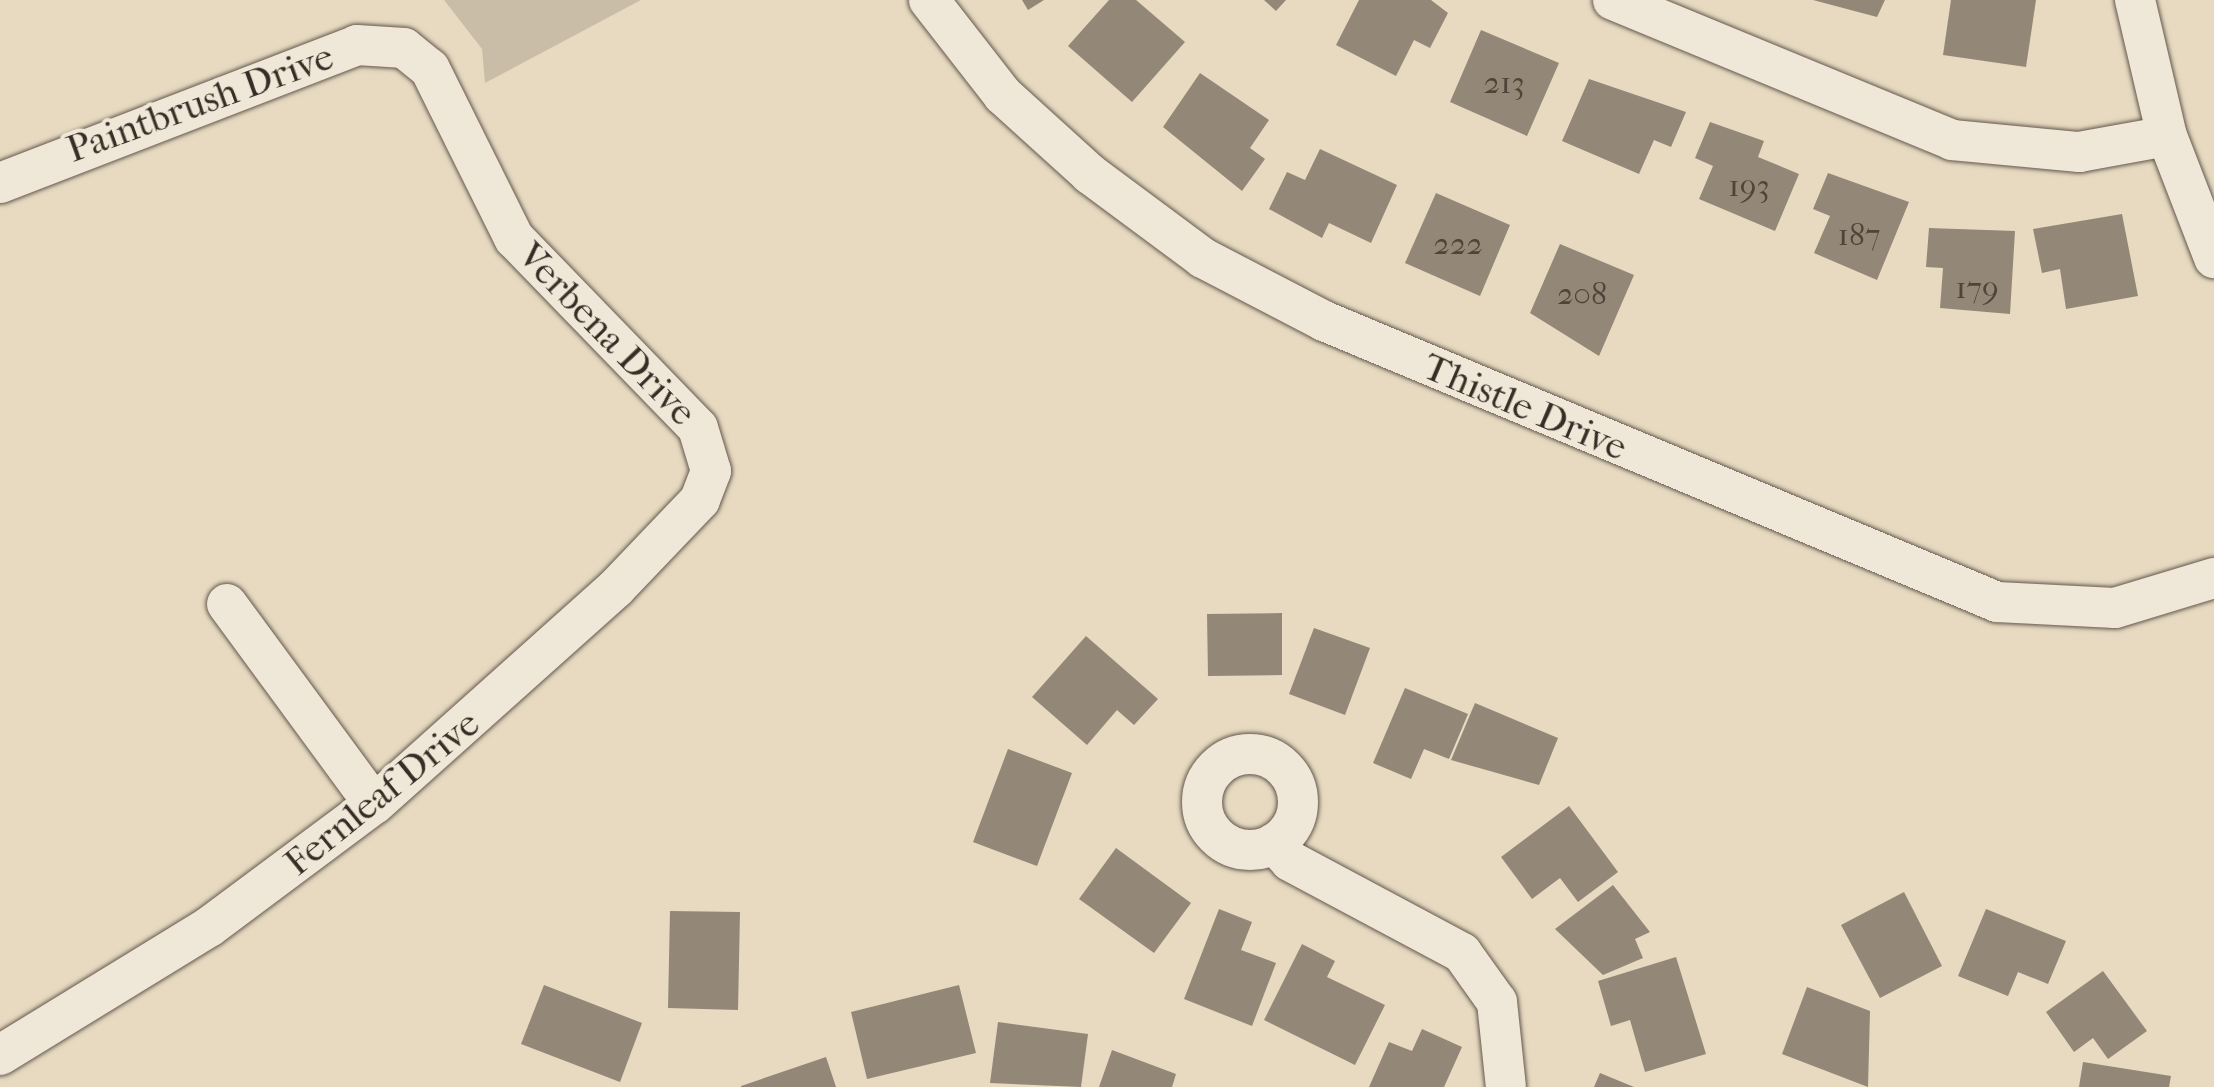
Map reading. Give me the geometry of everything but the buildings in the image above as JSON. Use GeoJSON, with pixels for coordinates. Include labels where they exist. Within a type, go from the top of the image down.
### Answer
{"type":"FeatureCollection","features":[{"type":"Feature","properties":{"kind":"street","name":"Thistle Drive"},"geometry":{"type":"LineString","coordinates":[[930,0],[1003,95],[1090,174],[1203,258],[1324,322],[1997,602],[2116,608],[2214,578]]}},
{"type":"Feature","properties":{"kind":"street"},"geometry":{"type":"LineString","coordinates":[[1613,0],[1952,140],[2079,152],[2166,136]]}},
{"type":"Feature","properties":{"kind":"street"},"geometry":{"type":"LineString","coordinates":[[2135,0],[2166,136],[2214,258]]}},
{"type":"Feature","properties":{"kind":"street","name":"Paintbrush Drive"},"geometry":{"type":"LineString","coordinates":[[0,183],[358,45],[404,48]]}},
{"type":"Feature","properties":{"kind":"street","name":"Verbena Drive"},"geometry":{"type":"LineString","coordinates":[[404,48],[430,69],[514,238],[698,428],[711,471]]}},
{"type":"Feature","properties":{"kind":"street","name":"Fernleaf Drive"},"geometry":{"type":"LineString","coordinates":[[0,1056],[210,927],[374,804],[616,588],[700,500],[711,471]]}},
{"type":"Feature","properties":{"kind":"street"},"geometry":{"type":"LineString","coordinates":[[227,604],[374,804]]}},
{"type":"Feature","properties":{"kind":"street"},"geometry":{"type":"LineString","coordinates":[[1274,843],[1290,862],[1444,937],[1480,974],[1507,1036],[1506,1087]]}},
{"type":"Feature","properties":{"kind":"shaded area"},"geometry":{"type":"Polygon","coordinates":[[[444,0],[641,0],[485,83],[482,49],[444,0]]]}}]}
